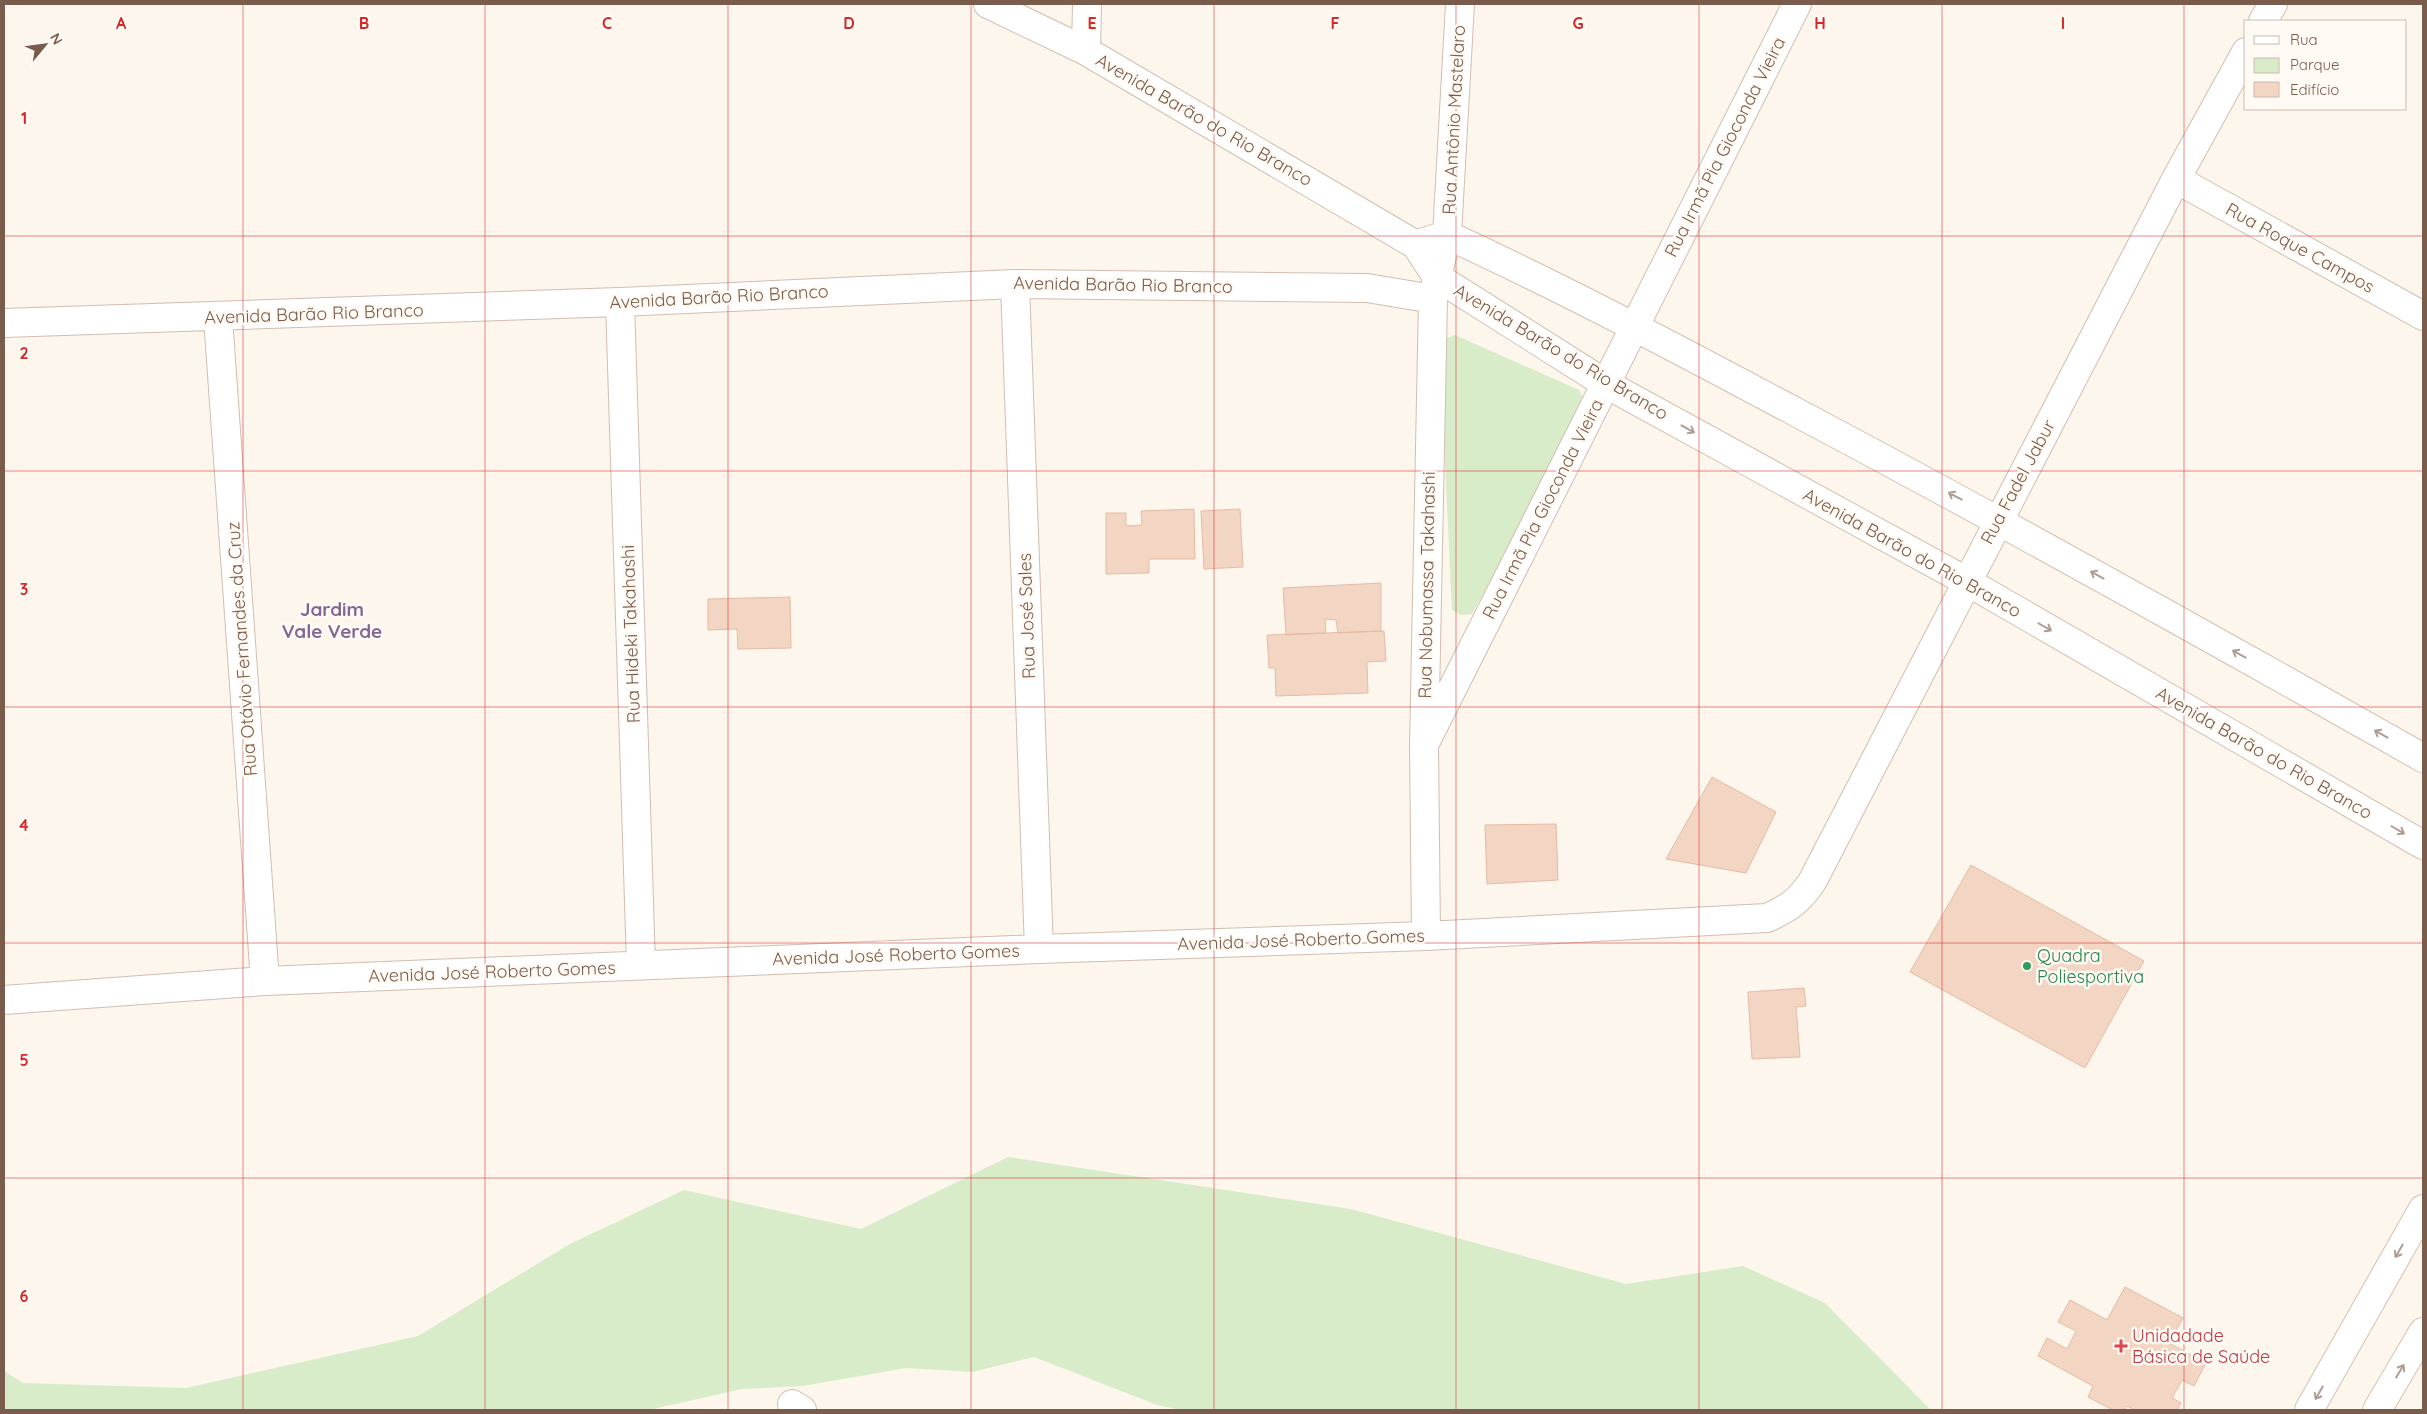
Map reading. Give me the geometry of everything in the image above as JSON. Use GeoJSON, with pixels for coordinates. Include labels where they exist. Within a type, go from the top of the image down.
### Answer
{"type":"FeatureCollection","features":[{"type":"Feature","properties":{"kind":"street","name":"Avenida Barão do Rio Branco"},"geometry":{"type":"LineString","coordinates":[[988,4],[1086,51],[1416,244],[1435,288],[1966,581],[2423,845]]}},
{"type":"Feature","properties":{"kind":"street"},"geometry":{"type":"LineString","coordinates":[[1086,51],[1087,4]]}},
{"type":"Feature","properties":{"kind":"street","name":"Rua Antônio Mastelaro"},"geometry":{"type":"LineString","coordinates":[[1448,236],[1460,4]]}},
{"type":"Feature","properties":{"kind":"street","name":"Rua Irmã Pia Gioconda Vieira"},"geometry":{"type":"LineString","coordinates":[[1424,746],[1797,4]]}},
{"type":"Feature","properties":{"kind":"street"},"geometry":{"type":"LineString","coordinates":[[2264,20],[2273,4]]}},
{"type":"Feature","properties":{"kind":"street","name":"Rua Fadel Jabur"},"geometry":{"type":"LineString","coordinates":[[1787,909],[1800,899],[1812,882],[1966,581],[2176,179],[2244,56]]}},
{"type":"Feature","properties":{"kind":"street","name":"Rua Roque Campos"},"geometry":{"type":"LineString","coordinates":[[2176,179],[2423,316]]}},
{"type":"Feature","properties":{"kind":"street"},"geometry":{"type":"LineString","coordinates":[[1416,244],[1448,236],[1532,274],[1998,520],[2423,758]]}},
{"type":"Feature","properties":{"kind":"street","name":"Rua Nobumassa Takahashi"},"geometry":{"type":"LineString","coordinates":[[1426,936],[1424,746],[1435,288],[1448,236]]}},
{"type":"Feature","properties":{"kind":"street","name":"Avenida Barão Rio Branco"},"geometry":{"type":"LineString","coordinates":[[4,324],[218,318],[1015,284],[1435,288]]}},
{"type":"Feature","properties":{"kind":"street","name":"Rua José Sales"},"geometry":{"type":"LineString","coordinates":[[1015,284],[1039,949]]}},
{"type":"Feature","properties":{"kind":"street","name":"Rua Hideki Takahashi"},"geometry":{"type":"LineString","coordinates":[[620,302],[641,965]]}},
{"type":"Feature","properties":{"kind":"street","name":"Rua Otávio Fernandes da Cruz"},"geometry":{"type":"LineString","coordinates":[[218,318],[265,981]]}},
{"type":"Feature","properties":{"kind":"street","name":"Avenida José Roberto Gomes"},"geometry":{"type":"LineString","coordinates":[[4,1000],[265,981],[1039,949],[1426,936],[1747,920],[1767,918],[1787,909]]}},
{"type":"Feature","properties":{"kind":"street"},"geometry":{"type":"LineString","coordinates":[[2309,1410],[2423,1209]]}},
{"type":"Feature","properties":{"kind":"street"},"geometry":{"type":"LineString","coordinates":[[2377,1410],[2423,1332]]}},
{"type":"Feature","properties":{"kind":"green space"},"geometry":{"type":"Polygon","coordinates":[[[1455,335],[1579,390],[1585,401],[1584,410],[1472,614],[1461,615],[1452,610],[1440,356],[1447,338],[1455,335]]]}},
{"type":"Feature","properties":{"kind":"green space"},"geometry":{"type":"Polygon","coordinates":[[[1008,1157],[1351,1209],[1626,1284],[1743,1266],[1825,1303],[1931,1410],[1181,1410],[1157,1405],[1034,1357],[972,1372],[906,1368],[803,1386],[742,1389],[649,1410],[4,1410],[4,1371],[23,1383],[186,1388],[418,1336],[570,1244],[684,1190],[861,1229],[1008,1157]]]}},
{"type":"Feature","properties":{"kind":"building"},"geometry":{"type":"Polygon","coordinates":[[[1194,509],[1195,559],[1149,559],[1149,573],[1106,574],[1106,513],[1126,513],[1126,526],[1142,525],[1141,511],[1194,509]]]}},
{"type":"Feature","properties":{"kind":"building"},"geometry":{"type":"Polygon","coordinates":[[[1240,509],[1243,567],[1204,569],[1201,511],[1240,509]]]}},
{"type":"Feature","properties":{"kind":"building"},"geometry":{"type":"Polygon","coordinates":[[[1381,583],[1381,631],[1338,633],[1336,620],[1325,619],[1326,633],[1286,635],[1283,588],[1381,583]]]}},
{"type":"Feature","properties":{"kind":"building"},"geometry":{"type":"Polygon","coordinates":[[[790,597],[791,648],[738,649],[737,629],[708,630],[708,599],[790,597]]]}},
{"type":"Feature","properties":{"kind":"building"},"geometry":{"type":"Polygon","coordinates":[[[1384,631],[1386,661],[1367,662],[1368,693],[1276,696],[1275,668],[1269,668],[1267,635],[1384,631]]]}},
{"type":"Feature","properties":{"kind":"building"},"geometry":{"type":"Polygon","coordinates":[[[1712,777],[1776,812],[1746,873],[1666,859],[1712,777]]]}},
{"type":"Feature","properties":{"kind":"building"},"geometry":{"type":"Polygon","coordinates":[[[1556,824],[1558,880],[1487,884],[1485,825],[1556,824]]]}},
{"type":"Feature","properties":{"kind":"building","name":"Quadra Poliesportiva"},"geometry":{"type":"Polygon","coordinates":[[[1971,865],[2144,961],[2085,1068],[1910,972],[1971,865]]]}},
{"type":"Feature","properties":{"kind":"building"},"geometry":{"type":"Polygon","coordinates":[[[1804,988],[1806,1006],[1796,1007],[1800,1057],[1752,1059],[1748,992],[1804,988]]]}},
{"type":"Feature","properties":{"kind":"building","name":"Unidadade Básica de Saúde"},"geometry":{"type":"Polygon","coordinates":[[[2125,1287],[2183,1318],[2169,1343],[2206,1363],[2194,1386],[2182,1380],[2172,1398],[2181,1403],[2177,1410],[2135,1410],[2127,1406],[2124,1410],[2113,1410],[2088,1397],[2093,1386],[2038,1356],[2047,1338],[2067,1349],[2076,1331],[2058,1322],[2070,1300],[2107,1320],[2125,1287]]]}},
{"type":"Feature","properties":{"kind":"place","name":"Quadra Poliesportiva"},"geometry":{"type":"Point","coordinates":[2027,966]}},
{"type":"Feature","properties":{"kind":"place","name":"Unidadade Básica de Saúde"},"geometry":{"type":"Point","coordinates":[2121,1346]}},
{"type":"Feature","properties":{"kind":"district","name":"Jardim Vale Verde"},"geometry":{"type":"Point","coordinates":[332,620]}}]}
